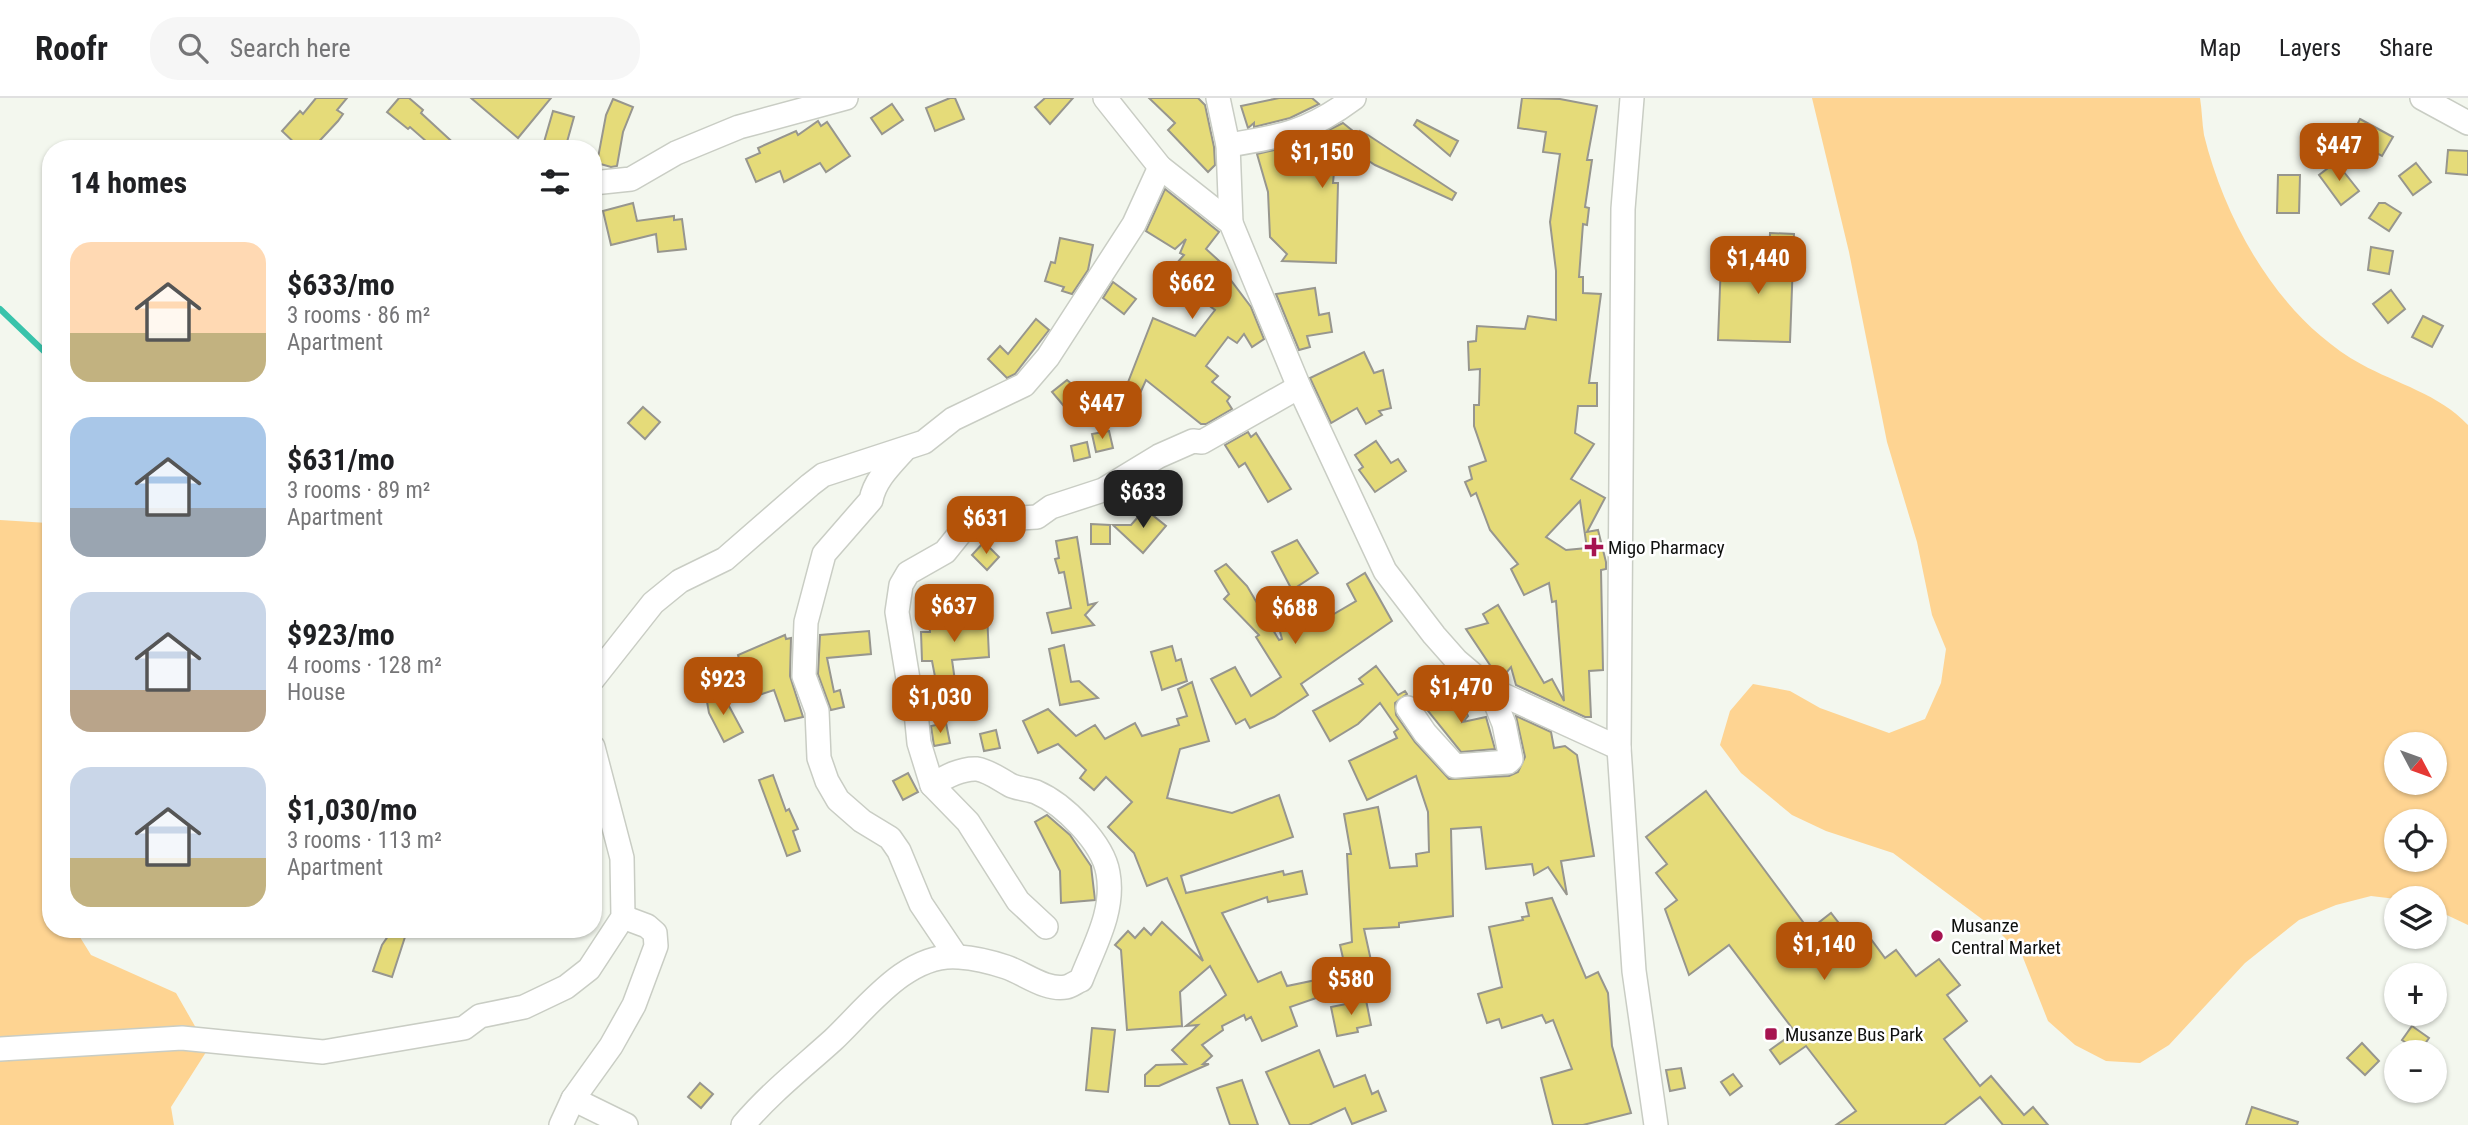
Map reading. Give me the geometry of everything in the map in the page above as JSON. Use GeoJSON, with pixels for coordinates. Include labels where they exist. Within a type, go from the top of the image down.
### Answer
{"type":"FeatureCollection","features":[{"type":"Feature","properties":{"kind":"street"},"geometry":{"type":"LineString","coordinates":[[602,182],[631,179],[676,153],[738,127],[846,98]]}},
{"type":"Feature","properties":{"kind":"street"},"geometry":{"type":"LineString","coordinates":[[1105,98],[1160,167],[1231,223]]}},
{"type":"Feature","properties":{"kind":"street"},"geometry":{"type":"LineString","coordinates":[[1218,98],[1228,145],[1231,223],[1299,387],[1385,570],[1448,652],[1490,689],[1619,748]]}},
{"type":"Feature","properties":{"kind":"street"},"geometry":{"type":"LineString","coordinates":[[1228,145],[1272,138],[1308,128],[1354,98]]}},
{"type":"Feature","properties":{"kind":"street"},"geometry":{"type":"LineString","coordinates":[[1632,98],[1623,209],[1619,748],[1634,971],[1656,1125]]}},
{"type":"Feature","properties":{"kind":"street"},"geometry":{"type":"LineString","coordinates":[[2422,98],[2468,123]]}},
{"type":"Feature","properties":{"kind":"street"},"geometry":{"type":"LineString","coordinates":[[602,668],[653,603],[680,581],[726,559],[823,475],[924,442],[953,419],[1024,385],[1048,358],[1134,225],[1160,167]]}},
{"type":"Feature","properties":{"kind":"street"},"geometry":{"type":"LineString","coordinates":[[1046,928],[1018,901],[968,822],[932,785],[919,743],[914,692],[908,679],[897,612],[901,585],[908,573],[945,552],[974,516],[1003,519],[1037,517],[1051,508],[1103,490],[1159,456],[1193,441],[1202,442],[1299,387]]}},
{"type":"Feature","properties":{"kind":"street"},"geometry":{"type":"LineString","coordinates":[[905,449],[873,490],[872,500],[824,554],[806,622],[804,676],[817,711],[820,758],[827,781],[838,800],[895,844],[921,904],[956,956]]}},
{"type":"Feature","properties":{"kind":"street"},"geometry":{"type":"LineString","coordinates":[[1408,708],[1425,733],[1455,766],[1508,762],[1511,759],[1504,724],[1490,689]]}},
{"type":"Feature","properties":{"kind":"street"},"geometry":{"type":"LineString","coordinates":[[743,1125],[790,1076],[832,1041],[869,1003],[914,968],[933,958],[956,956],[1008,968],[1040,982],[1065,988],[1081,980],[1111,900],[1108,872],[1102,855],[1067,810],[1036,792],[1013,786],[976,769],[959,772],[932,785]]}},
{"type":"Feature","properties":{"kind":"street"},"geometry":{"type":"LineString","coordinates":[[0,1049],[182,1038],[323,1052],[464,1028],[480,1016],[524,1007],[566,987],[589,969],[623,917],[622,858],[602,781]]}},
{"type":"Feature","properties":{"kind":"street"},"geometry":{"type":"LineString","coordinates":[[561,1125],[573,1099],[611,1046],[634,1005],[656,946],[655,933],[647,926],[623,917]]}},
{"type":"Feature","properties":{"kind":"street"},"geometry":{"type":"LineString","coordinates":[[573,1099],[626,1125]]}},
{"type":"Feature","properties":{"kind":"shaded area"},"geometry":{"type":"Polygon","coordinates":[[[1812,98],[2200,98],[2204,135],[2226,202],[2260,266],[2282,295],[2305,322],[2332,345],[2361,364],[2431,397],[2457,414],[2468,425],[2468,925],[2447,915],[2447,886],[2384,886],[2384,898],[2371,896],[2336,905],[2299,920],[2245,963],[2169,1045],[2140,1063],[2106,1061],[2075,1045],[2048,1021],[2022,955],[1998,931],[1893,853],[1826,831],[1792,815],[1741,773],[1720,745],[1730,711],[1753,684],[1790,691],[1820,708],[1889,733],[1925,719],[1941,683],[1946,649],[1932,615],[1917,542],[1887,442],[1849,252],[1812,98]]]}},
{"type":"Feature","properties":{"kind":"shaded area"},"geometry":{"type":"Polygon","coordinates":[[[0,520],[42,523],[42,938],[81,938],[91,955],[176,993],[208,1049],[171,1107],[174,1125],[0,1125],[0,520]]]}},
{"type":"Feature","properties":{"kind":"building"},"geometry":{"type":"Polygon","coordinates":[[[316,98],[347,98],[337,110],[343,114],[320,140],[292,140],[282,131],[300,111],[303,114],[316,98]]]}},
{"type":"Feature","properties":{"kind":"building"},"geometry":{"type":"Polygon","coordinates":[[[399,98],[409,98],[450,140],[425,140],[387,112],[399,98]]]}},
{"type":"Feature","properties":{"kind":"building"},"geometry":{"type":"Polygon","coordinates":[[[471,98],[551,98],[518,138],[471,98]]]}},
{"type":"Feature","properties":{"kind":"building"},"geometry":{"type":"Polygon","coordinates":[[[955,98],[964,119],[935,131],[926,108],[955,98]]]}},
{"type":"Feature","properties":{"kind":"building"},"geometry":{"type":"Polygon","coordinates":[[[1045,98],[1073,98],[1050,124],[1035,107],[1045,98]]]}},
{"type":"Feature","properties":{"kind":"building"},"geometry":{"type":"Polygon","coordinates":[[[1149,98],[1198,98],[1205,105],[1215,165],[1208,172],[1168,130],[1175,123],[1149,98]]]}},
{"type":"Feature","properties":{"kind":"building"},"geometry":{"type":"Polygon","coordinates":[[[1279,98],[1312,98],[1319,104],[1290,118],[1254,127],[1254,123],[1248,128],[1241,106],[1279,98]]]}},
{"type":"Feature","properties":{"kind":"building"},"geometry":{"type":"Polygon","coordinates":[[[1522,98],[1560,99],[1597,106],[1587,160],[1592,160],[1585,207],[1589,208],[1587,225],[1583,224],[1579,277],[1583,277],[1583,293],[1601,294],[1589,383],[1597,383],[1597,406],[1578,406],[1575,433],[1594,444],[1571,479],[1605,498],[1587,532],[1598,530],[1606,562],[1606,569],[1601,570],[1603,670],[1589,671],[1591,717],[1585,717],[1516,685],[1511,667],[1501,679],[1498,677],[1466,629],[1488,623],[1483,614],[1498,605],[1544,683],[1552,679],[1564,701],[1556,601],[1552,602],[1549,583],[1524,595],[1511,569],[1518,564],[1490,530],[1476,493],[1471,496],[1465,482],[1472,479],[1469,467],[1486,461],[1474,426],[1474,405],[1479,405],[1480,369],[1469,370],[1468,342],[1476,341],[1477,326],[1525,329],[1528,316],[1556,320],[1556,271],[1550,222],[1560,154],[1543,152],[1546,132],[1518,128],[1522,98]],[[1580,501],[1546,537],[1566,550],[1587,548],[1580,501]]]}},
{"type":"Feature","properties":{"kind":"building"},"geometry":{"type":"Polygon","coordinates":[[[613,99],[633,107],[623,132],[617,166],[611,167],[602,164],[601,140],[606,115],[613,99]]]}},
{"type":"Feature","properties":{"kind":"building"},"geometry":{"type":"Polygon","coordinates":[[[892,104],[903,120],[882,134],[871,118],[892,104]]]}},
{"type":"Feature","properties":{"kind":"building"},"geometry":{"type":"Polygon","coordinates":[[[553,111],[574,117],[568,140],[545,140],[553,111]]]}},
{"type":"Feature","properties":{"kind":"building"},"geometry":{"type":"Polygon","coordinates":[[[2360,119],[2393,137],[2382,156],[2350,139],[2360,119]]]}},
{"type":"Feature","properties":{"kind":"building"},"geometry":{"type":"Polygon","coordinates":[[[1417,120],[1458,141],[1450,156],[1414,125],[1417,120]]]}},
{"type":"Feature","properties":{"kind":"building"},"geometry":{"type":"Polygon","coordinates":[[[818,121],[821,126],[827,122],[850,156],[826,172],[820,163],[784,182],[780,171],[756,182],[746,159],[760,153],[758,148],[796,131],[798,135],[818,121]]]}},
{"type":"Feature","properties":{"kind":"building"},"geometry":{"type":"Polygon","coordinates":[[[1343,123],[1358,135],[1360,131],[1368,135],[1456,193],[1452,200],[1375,165],[1337,140],[1333,183],[1338,183],[1336,263],[1282,261],[1287,254],[1270,237],[1268,192],[1257,154],[1300,144],[1343,123]]]}},
{"type":"Feature","properties":{"kind":"building"},"geometry":{"type":"Polygon","coordinates":[[[2448,150],[2468,151],[2468,175],[2446,173],[2448,150]]]}},
{"type":"Feature","properties":{"kind":"building"},"geometry":{"type":"Polygon","coordinates":[[[2336,162],[2359,191],[2341,205],[2319,175],[2336,162]]]}},
{"type":"Feature","properties":{"kind":"building"},"geometry":{"type":"Polygon","coordinates":[[[2416,163],[2431,182],[2413,195],[2399,176],[2416,163]]]}},
{"type":"Feature","properties":{"kind":"building"},"geometry":{"type":"Polygon","coordinates":[[[2278,175],[2300,175],[2299,213],[2277,213],[2278,175]]]}},
{"type":"Feature","properties":{"kind":"building"},"geometry":{"type":"Polygon","coordinates":[[[1165,189],[1219,232],[1206,249],[1227,268],[1224,271],[1251,307],[1264,339],[1252,347],[1244,334],[1237,343],[1228,337],[1206,366],[1218,376],[1212,382],[1230,397],[1227,401],[1232,409],[1206,424],[1201,424],[1146,380],[1133,409],[1120,403],[1153,318],[1195,336],[1215,310],[1184,287],[1192,276],[1177,263],[1184,255],[1180,253],[1186,239],[1175,249],[1146,231],[1165,189]]]}},
{"type":"Feature","properties":{"kind":"building"},"geometry":{"type":"Polygon","coordinates":[[[633,203],[637,221],[674,216],[674,220],[682,219],[686,249],[658,252],[656,234],[611,245],[603,211],[633,203]]]}},
{"type":"Feature","properties":{"kind":"building"},"geometry":{"type":"Polygon","coordinates":[[[2379,203],[2385,203],[2401,213],[2389,231],[2369,218],[2379,203]]]}},
{"type":"Feature","properties":{"kind":"building"},"geometry":{"type":"Polygon","coordinates":[[[1770,233],[1794,234],[1790,342],[1718,340],[1721,262],[1769,264],[1770,233]]]}},
{"type":"Feature","properties":{"kind":"building"},"geometry":{"type":"Polygon","coordinates":[[[1060,238],[1093,245],[1088,270],[1072,294],[1062,291],[1064,287],[1045,281],[1051,262],[1055,263],[1060,238]]]}},
{"type":"Feature","properties":{"kind":"building"},"geometry":{"type":"Polygon","coordinates":[[[2371,247],[2393,251],[2389,274],[2368,270],[2371,247]]]}},
{"type":"Feature","properties":{"kind":"building"},"geometry":{"type":"Polygon","coordinates":[[[1113,282],[1136,299],[1124,314],[1103,298],[1113,282]]]}},
{"type":"Feature","properties":{"kind":"building"},"geometry":{"type":"Polygon","coordinates":[[[1315,288],[1319,315],[1329,313],[1332,332],[1307,336],[1310,347],[1299,350],[1276,294],[1315,288]]]}},
{"type":"Feature","properties":{"kind":"building"},"geometry":{"type":"Polygon","coordinates":[[[2391,290],[2405,309],[2388,323],[2373,304],[2391,290]]]}},
{"type":"Feature","properties":{"kind":"building"},"geometry":{"type":"Polygon","coordinates":[[[2423,316],[2443,326],[2432,347],[2412,337],[2423,316]]]}},
{"type":"Feature","properties":{"kind":"building"},"geometry":{"type":"Polygon","coordinates":[[[1036,319],[1049,330],[1015,374],[1007,378],[988,359],[1000,346],[1008,354],[1036,319]]]}},
{"type":"Feature","properties":{"kind":"building"},"geometry":{"type":"Polygon","coordinates":[[[1364,352],[1374,373],[1383,370],[1391,408],[1379,411],[1382,415],[1366,424],[1357,408],[1331,423],[1310,378],[1364,352]]]}},
{"type":"Feature","properties":{"kind":"building"},"geometry":{"type":"Polygon","coordinates":[[[1067,380],[1080,391],[1063,405],[1052,392],[1067,380]]]}},
{"type":"Feature","properties":{"kind":"building"},"geometry":{"type":"Polygon","coordinates":[[[643,407],[660,422],[645,439],[628,423],[643,407]]]}},
{"type":"Feature","properties":{"kind":"building"},"geometry":{"type":"Polygon","coordinates":[[[1109,431],[1113,448],[1096,452],[1092,434],[1109,431]]]}},
{"type":"Feature","properties":{"kind":"building"},"geometry":{"type":"Polygon","coordinates":[[[1248,432],[1251,437],[1256,433],[1291,489],[1268,502],[1245,463],[1239,467],[1225,445],[1248,432]]]}},
{"type":"Feature","properties":{"kind":"building"},"geometry":{"type":"Polygon","coordinates":[[[1376,441],[1391,463],[1398,459],[1406,471],[1375,492],[1359,470],[1363,467],[1355,455],[1376,441]]]}},
{"type":"Feature","properties":{"kind":"building"},"geometry":{"type":"Polygon","coordinates":[[[1087,442],[1090,457],[1074,461],[1071,446],[1087,442]]]}},
{"type":"Feature","properties":{"kind":"building"},"geometry":{"type":"Polygon","coordinates":[[[1145,509],[1166,526],[1143,553],[1113,525],[1131,525],[1145,509]]]}},
{"type":"Feature","properties":{"kind":"building"},"geometry":{"type":"Polygon","coordinates":[[[1091,524],[1110,525],[1110,544],[1091,544],[1091,524]]]}},
{"type":"Feature","properties":{"kind":"building"},"geometry":{"type":"Polygon","coordinates":[[[1077,537],[1088,605],[1096,603],[1085,615],[1094,625],[1052,633],[1047,613],[1071,608],[1064,572],[1059,573],[1055,559],[1059,558],[1056,541],[1077,537]]]}},
{"type":"Feature","properties":{"kind":"building"},"geometry":{"type":"Polygon","coordinates":[[[1297,540],[1318,573],[1292,590],[1272,552],[1297,540]]]}},
{"type":"Feature","properties":{"kind":"building"},"geometry":{"type":"Polygon","coordinates":[[[984,542],[999,557],[987,570],[972,555],[984,542]]]}},
{"type":"Feature","properties":{"kind":"building"},"geometry":{"type":"Polygon","coordinates":[[[1226,564],[1247,586],[1279,640],[1282,639],[1279,628],[1316,603],[1327,618],[1356,601],[1347,584],[1365,573],[1392,621],[1301,684],[1308,695],[1274,717],[1250,728],[1245,719],[1236,724],[1211,679],[1235,667],[1251,696],[1281,677],[1256,637],[1259,635],[1224,599],[1229,594],[1215,571],[1226,564]]]}},
{"type":"Feature","properties":{"kind":"building"},"geometry":{"type":"Polygon","coordinates":[[[987,613],[989,657],[952,660],[956,688],[938,692],[932,661],[922,661],[921,632],[930,632],[929,618],[987,613]]]}},
{"type":"Feature","properties":{"kind":"building"},"geometry":{"type":"Polygon","coordinates":[[[869,631],[871,654],[827,658],[834,692],[840,690],[844,707],[831,710],[818,674],[820,635],[869,631]]]}},
{"type":"Feature","properties":{"kind":"building"},"geometry":{"type":"Polygon","coordinates":[[[785,635],[786,639],[791,638],[790,676],[803,717],[785,721],[774,690],[750,698],[738,655],[785,635]]]}},
{"type":"Feature","properties":{"kind":"building"},"geometry":{"type":"Polygon","coordinates":[[[1064,645],[1071,682],[1079,681],[1098,698],[1060,705],[1049,649],[1064,645]]]}},
{"type":"Feature","properties":{"kind":"building"},"geometry":{"type":"Polygon","coordinates":[[[1172,646],[1176,661],[1181,659],[1187,681],[1162,690],[1151,652],[1172,646]]]}},
{"type":"Feature","properties":{"kind":"building"},"geometry":{"type":"Polygon","coordinates":[[[1376,666],[1398,695],[1405,691],[1407,694],[1395,703],[1396,715],[1415,742],[1449,779],[1509,776],[1518,772],[1525,757],[1516,716],[1551,732],[1554,748],[1565,746],[1577,755],[1594,856],[1561,861],[1567,895],[1548,867],[1534,875],[1532,864],[1486,869],[1481,827],[1451,829],[1453,916],[1399,923],[1399,927],[1364,929],[1374,974],[1348,980],[1340,945],[1352,942],[1347,854],[1351,854],[1344,814],[1378,807],[1390,868],[1417,866],[1416,854],[1429,852],[1428,812],[1416,776],[1367,800],[1349,761],[1397,738],[1394,732],[1398,729],[1380,703],[1358,724],[1330,741],[1313,711],[1363,684],[1359,679],[1376,666]]]}},
{"type":"Feature","properties":{"kind":"building"},"geometry":{"type":"Polygon","coordinates":[[[1192,682],[1209,741],[1180,749],[1167,798],[1232,813],[1279,795],[1293,837],[1181,876],[1186,893],[1283,871],[1284,875],[1302,871],[1307,894],[1268,902],[1267,897],[1222,913],[1258,982],[1281,972],[1287,986],[1316,980],[1319,997],[1290,1007],[1297,1026],[1262,1041],[1251,1017],[1246,1020],[1244,1015],[1222,1026],[1223,1030],[1202,1045],[1212,1056],[1203,1064],[1209,1064],[1159,1086],[1145,1086],[1145,1075],[1156,1065],[1186,1064],[1172,1050],[1198,1025],[1186,1026],[1226,995],[1210,966],[1180,992],[1182,1026],[1127,1030],[1121,950],[1115,945],[1128,931],[1135,938],[1144,928],[1151,935],[1162,922],[1203,961],[1167,878],[1147,886],[1134,853],[1108,827],[1132,802],[1106,777],[1094,790],[1080,778],[1086,770],[1058,744],[1038,753],[1023,721],[1048,709],[1076,736],[1095,725],[1105,739],[1135,723],[1142,736],[1179,725],[1177,719],[1187,716],[1178,689],[1192,682]]]}},
{"type":"Feature","properties":{"kind":"building"},"geometry":{"type":"Polygon","coordinates":[[[1457,691],[1468,716],[1463,722],[1486,717],[1495,749],[1461,752],[1424,706],[1457,691]]]}},
{"type":"Feature","properties":{"kind":"building"},"geometry":{"type":"Polygon","coordinates":[[[722,693],[743,732],[724,742],[709,713],[706,696],[722,693]]]}},
{"type":"Feature","properties":{"kind":"building"},"geometry":{"type":"Polygon","coordinates":[[[946,723],[950,743],[934,746],[931,726],[946,723]]]}},
{"type":"Feature","properties":{"kind":"building"},"geometry":{"type":"Polygon","coordinates":[[[996,730],[1000,748],[984,751],[980,734],[996,730]]]}},
{"type":"Feature","properties":{"kind":"building"},"geometry":{"type":"Polygon","coordinates":[[[908,773],[918,792],[903,800],[893,781],[908,773]]]}},
{"type":"Feature","properties":{"kind":"building"},"geometry":{"type":"Polygon","coordinates":[[[773,775],[786,811],[789,809],[798,829],[793,831],[800,851],[787,856],[759,780],[773,775]]]}},
{"type":"Feature","properties":{"kind":"building"},"geometry":{"type":"Polygon","coordinates":[[[1706,791],[1809,930],[1831,913],[1852,940],[1865,931],[1885,958],[1896,950],[1916,976],[1939,959],[1960,985],[1947,995],[1967,1021],[1944,1039],[1980,1086],[1991,1076],[2024,1115],[2033,1107],[2048,1125],[2003,1125],[1980,1097],[1944,1125],[1836,1125],[1856,1111],[1806,1046],[1780,1064],[1770,1050],[1795,1032],[1729,945],[1689,975],[1665,909],[1677,900],[1656,873],[1667,864],[1646,837],[1706,791]]]}},
{"type":"Feature","properties":{"kind":"building"},"geometry":{"type":"Polygon","coordinates":[[[1047,815],[1070,835],[1091,866],[1095,900],[1061,903],[1060,871],[1035,822],[1047,815]]]}},
{"type":"Feature","properties":{"kind":"building"},"geometry":{"type":"Polygon","coordinates":[[[1552,898],[1586,978],[1598,972],[1608,993],[1612,1046],[1631,1113],[1583,1125],[1553,1125],[1541,1078],[1572,1069],[1553,1020],[1546,1023],[1542,1015],[1502,1028],[1499,1019],[1487,1023],[1478,994],[1502,987],[1489,927],[1523,920],[1522,917],[1529,916],[1526,903],[1552,898]]]}},
{"type":"Feature","properties":{"kind":"building"},"geometry":{"type":"Polygon","coordinates":[[[387,938],[405,938],[392,977],[373,971],[387,938]]]}},
{"type":"Feature","properties":{"kind":"building"},"geometry":{"type":"Polygon","coordinates":[[[1366,1000],[1371,1025],[1357,1028],[1358,1032],[1337,1036],[1331,1007],[1366,1000]]]}},
{"type":"Feature","properties":{"kind":"building"},"geometry":{"type":"Polygon","coordinates":[[[2412,1026],[2429,1038],[2428,1040],[2402,1040],[2412,1026]]]}},
{"type":"Feature","properties":{"kind":"building"},"geometry":{"type":"Polygon","coordinates":[[[1092,1028],[1115,1030],[1108,1092],[1086,1090],[1092,1028]]]}},
{"type":"Feature","properties":{"kind":"building"},"geometry":{"type":"Polygon","coordinates":[[[2362,1043],[2379,1061],[2365,1075],[2347,1058],[2362,1043]]]}},
{"type":"Feature","properties":{"kind":"building"},"geometry":{"type":"Polygon","coordinates":[[[1319,1050],[1334,1087],[1365,1075],[1372,1094],[1378,1091],[1386,1111],[1352,1124],[1345,1108],[1309,1125],[1290,1125],[1266,1072],[1319,1050]]]}},
{"type":"Feature","properties":{"kind":"building"},"geometry":{"type":"Polygon","coordinates":[[[1681,1068],[1685,1088],[1670,1091],[1666,1070],[1681,1068]]]}},
{"type":"Feature","properties":{"kind":"building"},"geometry":{"type":"Polygon","coordinates":[[[1733,1074],[1742,1086],[1730,1095],[1721,1082],[1733,1074]]]}},
{"type":"Feature","properties":{"kind":"building"},"geometry":{"type":"Polygon","coordinates":[[[1242,1080],[1258,1125],[1230,1125],[1217,1088],[1242,1080]]]}},
{"type":"Feature","properties":{"kind":"building"},"geometry":{"type":"Polygon","coordinates":[[[700,1083],[713,1094],[701,1108],[688,1097],[700,1083]]]}},
{"type":"Feature","properties":{"kind":"building"},"geometry":{"type":"Polygon","coordinates":[[[2252,1107],[2298,1122],[2297,1125],[2246,1125],[2252,1107]]]}},
{"type":"Feature","properties":{"kind":"waterway"},"geometry":{"type":"LineString","coordinates":[[0,309],[42,349]]}},
{"type":"Feature","properties":{"kind":"place","name":"Migo Pharmacy"},"geometry":{"type":"Point","coordinates":[1594,547]}},
{"type":"Feature","properties":{"kind":"place","name":"Musanze Central Market"},"geometry":{"type":"Point","coordinates":[1937,936]}},
{"type":"Feature","properties":{"kind":"place","name":"Musanze Bus Park"},"geometry":{"type":"Point","coordinates":[1771,1034]}}]}
